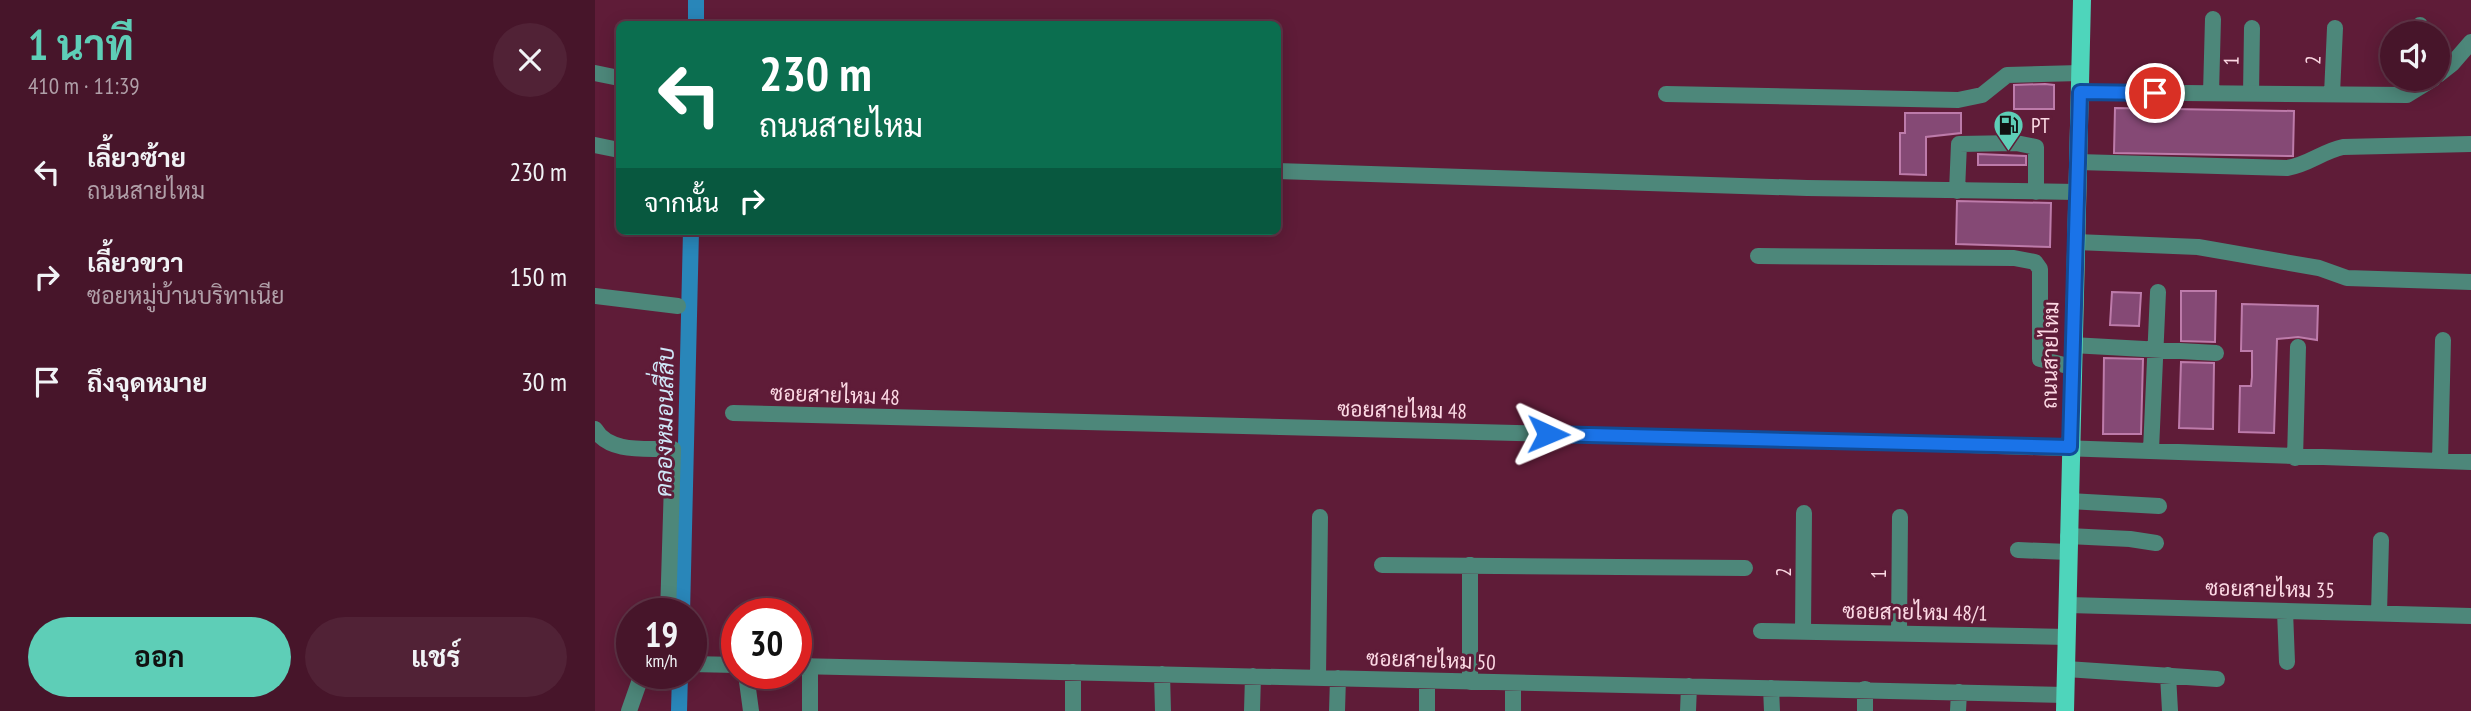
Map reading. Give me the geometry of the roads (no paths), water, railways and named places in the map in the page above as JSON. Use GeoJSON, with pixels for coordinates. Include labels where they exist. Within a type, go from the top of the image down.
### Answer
{"type":"FeatureCollection","features":[{"type":"Feature","properties":{"kind":"main road","name":"ถนนสายไหม"},"geometry":{"type":"LineString","coordinates":[[2065,703],[2082,0]]}},
{"type":"Feature","properties":{"kind":"street"},"geometry":{"type":"LineString","coordinates":[[2211,93],[2213,19]]}},
{"type":"Feature","properties":{"kind":"street","name":"1"},"geometry":{"type":"LineString","coordinates":[[2251,94],[2252,28]]}},
{"type":"Feature","properties":{"kind":"street","name":"2"},"geometry":{"type":"LineString","coordinates":[[2333,94],[2335,28]]}},
{"type":"Feature","properties":{"kind":"street"},"geometry":{"type":"LineString","coordinates":[[2450,66],[2471,42]]}},
{"type":"Feature","properties":{"kind":"street"},"geometry":{"type":"LineString","coordinates":[[595,73],[616,77]]}},
{"type":"Feature","properties":{"kind":"street"},"geometry":{"type":"LineString","coordinates":[[1666,94],[1958,100],[1982,95],[2007,75],[2080,73]]}},
{"type":"Feature","properties":{"kind":"street"},"geometry":{"type":"LineString","coordinates":[[2080,92],[2407,95],[2411,91]]}},
{"type":"Feature","properties":{"kind":"street"},"geometry":{"type":"LineString","coordinates":[[1957,191],[1959,144],[2016,143],[2036,147],[2036,192]]}},
{"type":"Feature","properties":{"kind":"street"},"geometry":{"type":"LineString","coordinates":[[2078,162],[2287,169],[2302,166],[2328,150],[2343,147],[2471,144]]}},
{"type":"Feature","properties":{"kind":"street"},"geometry":{"type":"LineString","coordinates":[[595,145],[616,149]]}},
{"type":"Feature","properties":{"kind":"street"},"geometry":{"type":"LineString","coordinates":[[1281,172],[2077,192]]}},
{"type":"Feature","properties":{"kind":"street"},"geometry":{"type":"LineString","coordinates":[[2076,242],[2198,247],[2319,268],[2347,278],[2471,282]]}},
{"type":"Feature","properties":{"kind":"street"},"geometry":{"type":"LineString","coordinates":[[1758,256],[2014,258],[2035,262],[2040,269],[2040,359],[2072,367]]}},
{"type":"Feature","properties":{"kind":"street"},"geometry":{"type":"LineString","coordinates":[[2151,450],[2158,292]]}},
{"type":"Feature","properties":{"kind":"street"},"geometry":{"type":"LineString","coordinates":[[595,296],[678,306]]}},
{"type":"Feature","properties":{"kind":"street"},"geometry":{"type":"LineString","coordinates":[[2440,461],[2443,341]]}},
{"type":"Feature","properties":{"kind":"street"},"geometry":{"type":"LineString","coordinates":[[2072,345],[2216,353]]}},
{"type":"Feature","properties":{"kind":"street"},"geometry":{"type":"LineString","coordinates":[[2295,458],[2298,347]]}},
{"type":"Feature","properties":{"kind":"street","name":"ซอยสายไหม 48"},"geometry":{"type":"LineString","coordinates":[[733,413],[2070,447],[2295,458],[2471,462]]}},
{"type":"Feature","properties":{"kind":"street"},"geometry":{"type":"LineString","coordinates":[[595,429],[602,440],[613,446],[673,449],[668,598]]}},
{"type":"Feature","properties":{"kind":"street"},"geometry":{"type":"LineString","coordinates":[[2069,501],[2159,506]]}},
{"type":"Feature","properties":{"kind":"street","name":"2"},"geometry":{"type":"LineString","coordinates":[[1803,631],[1804,513]]}},
{"type":"Feature","properties":{"kind":"street"},"geometry":{"type":"LineString","coordinates":[[1318,677],[1320,517]]}},
{"type":"Feature","properties":{"kind":"street","name":"1"},"geometry":{"type":"LineString","coordinates":[[1899,632],[1900,517]]}},
{"type":"Feature","properties":{"kind":"street"},"geometry":{"type":"LineString","coordinates":[[2018,550],[2130,539],[2155,543]]}},
{"type":"Feature","properties":{"kind":"street"},"geometry":{"type":"LineString","coordinates":[[2379,613],[2381,540]]}},
{"type":"Feature","properties":{"kind":"street"},"geometry":{"type":"LineString","coordinates":[[1382,565],[1745,568]]}},
{"type":"Feature","properties":{"kind":"street"},"geometry":{"type":"LineString","coordinates":[[1470,565],[1470,682]]}},
{"type":"Feature","properties":{"kind":"street","name":"ซอยสายไหม 35"},"geometry":{"type":"LineString","coordinates":[[2068,605],[2471,616]]}},
{"type":"Feature","properties":{"kind":"street"},"geometry":{"type":"LineString","coordinates":[[2285,611],[2287,662]]}},
{"type":"Feature","properties":{"kind":"street","name":"ซอยสายไหม 48/1"},"geometry":{"type":"LineString","coordinates":[[1761,631],[2067,637]]}},
{"type":"Feature","properties":{"kind":"street","name":"ซอยสายไหม 50"},"geometry":{"type":"LineString","coordinates":[[812,666],[1318,677],[1427,682],[1865,689],[1958,692],[2065,703]]}},
{"type":"Feature","properties":{"kind":"street"},"geometry":{"type":"LineString","coordinates":[[2066,669],[2217,679]]}},
{"type":"Feature","properties":{"kind":"street"},"geometry":{"type":"LineString","coordinates":[[1073,672],[1073,711]]}},
{"type":"Feature","properties":{"kind":"street"},"geometry":{"type":"LineString","coordinates":[[1162,674],[1163,711]]}},
{"type":"Feature","properties":{"kind":"street"},"geometry":{"type":"LineString","coordinates":[[1252,711],[1253,676]]}},
{"type":"Feature","properties":{"kind":"street"},"geometry":{"type":"LineString","coordinates":[[2168,676],[2170,711]]}},
{"type":"Feature","properties":{"kind":"street"},"geometry":{"type":"LineString","coordinates":[[1337,711],[1338,678]]}},
{"type":"Feature","properties":{"kind":"street"},"geometry":{"type":"LineString","coordinates":[[1427,682],[1427,711]]}},
{"type":"Feature","properties":{"kind":"street"},"geometry":{"type":"LineString","coordinates":[[1513,683],[1513,711]]}},
{"type":"Feature","properties":{"kind":"street"},"geometry":{"type":"LineString","coordinates":[[1688,711],[1689,686]]}},
{"type":"Feature","properties":{"kind":"street"},"geometry":{"type":"LineString","coordinates":[[1771,688],[1772,711]]}},
{"type":"Feature","properties":{"kind":"street"},"geometry":{"type":"LineString","coordinates":[[629,711],[637,689]]}},
{"type":"Feature","properties":{"kind":"street"},"geometry":{"type":"LineString","coordinates":[[748,689],[751,711]]}},
{"type":"Feature","properties":{"kind":"street"},"geometry":{"type":"LineString","coordinates":[[807,689],[810,711]]}},
{"type":"Feature","properties":{"kind":"street"},"geometry":{"type":"LineString","coordinates":[[1865,689],[1865,711]]}},
{"type":"Feature","properties":{"kind":"street"},"geometry":{"type":"LineString","coordinates":[[1958,692],[1958,711]]}},
{"type":"Feature","properties":{"kind":"waterway","name":"คลองหมอนสี่สิบ"},"geometry":{"type":"LineString","coordinates":[[696,0],[696,21]]}},
{"type":"Feature","properties":{"kind":"waterway","name":"คลองหมอนสี่สิบ"},"geometry":{"type":"LineString","coordinates":[[682,598],[691,235]]}},
{"type":"Feature","properties":{"kind":"waterway","name":"คลองหมอนสี่สิบ"},"geometry":{"type":"LineString","coordinates":[[679,711],[680,689]]}},
{"type":"Feature","properties":{"kind":"place","name":"PT"},"geometry":{"type":"Point","coordinates":[2008,152]}}]}
